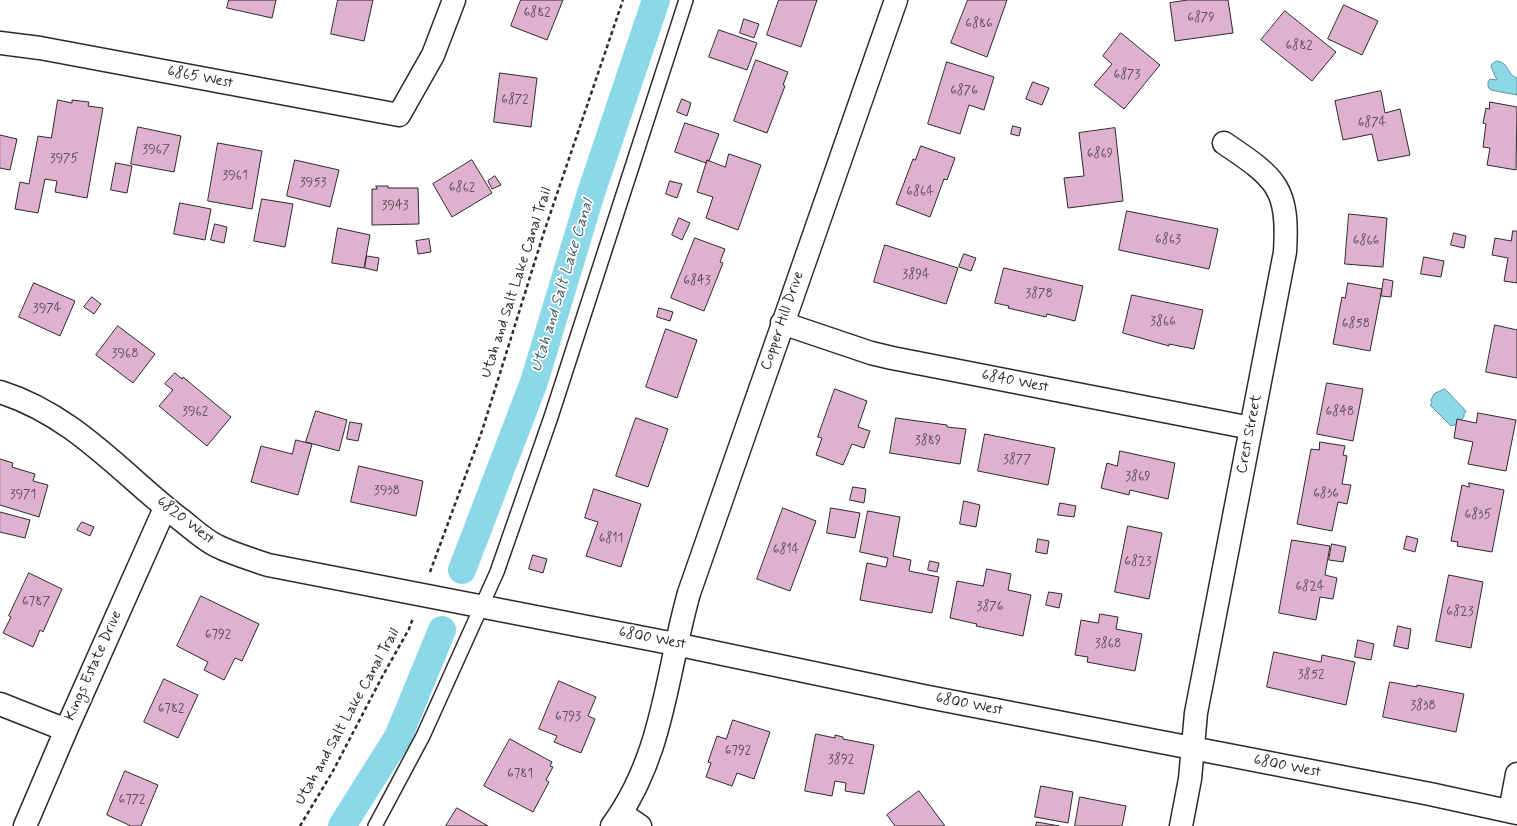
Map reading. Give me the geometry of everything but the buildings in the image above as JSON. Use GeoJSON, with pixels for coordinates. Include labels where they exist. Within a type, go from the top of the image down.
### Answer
{"type":"FeatureCollection","features":[{"type":"Feature","properties":{"kind":"street","name":"6865 West"},"geometry":{"type":"LineString","coordinates":[[0,43],[48,50],[399,115],[433,55],[454,0]]}},
{"type":"Feature","properties":{"kind":"street","name":"Copper Hill Drive"},"geometry":{"type":"LineString","coordinates":[[617,820],[650,757],[662,714],[676,644],[689,593],[896,0]]}},
{"type":"Feature","properties":{"kind":"street","name":"Crest Street"},"geometry":{"type":"LineString","coordinates":[[1181,826],[1190,779],[1196,713],[1282,274],[1286,232],[1282,199],[1270,177],[1260,167],[1224,143]]}},
{"type":"Feature","properties":{"kind":"street","name":"6840 West"},"geometry":{"type":"LineString","coordinates":[[782,323],[871,353],[892,358],[1251,428]]}},
{"type":"Feature","properties":{"kind":"street","name":"6820 West"},"geometry":{"type":"LineString","coordinates":[[0,392],[13,396],[61,421],[103,451],[165,508],[216,546],[268,565],[422,595]]}},
{"type":"Feature","properties":{"kind":"street","name":"Kings Estate Drive"},"geometry":{"type":"LineString","coordinates":[[25,826],[165,508]]}},
{"type":"Feature","properties":{"kind":"street","name":"6800 West"},"geometry":{"type":"LineString","coordinates":[[422,595],[676,644],[923,696],[1430,794],[1513,812]]}},
{"type":"Feature","properties":{"kind":"street"},"geometry":{"type":"LineString","coordinates":[[0,704],[66,730]]}},
{"type":"Feature","properties":{"kind":"street"},"geometry":{"type":"LineString","coordinates":[[1513,812],[1517,774]]}},
{"type":"Feature","properties":{"kind":"street"},"geometry":{"type":"LineString","coordinates":[[617,820],[640,826]]}},
{"type":"Feature","properties":{"kind":"lane"},"geometry":{"type":"LineString","coordinates":[[375,826],[423,736],[497,572],[551,418],[686,0]]}},
{"type":"Feature","properties":{"kind":"path","name":"Utah and Salt Lake Canal Trail"},"geometry":{"type":"LineString","coordinates":[[430,572],[482,431],[544,232],[623,0]]}},
{"type":"Feature","properties":{"kind":"path","name":"Utah and Salt Lake Canal Trail"},"geometry":{"type":"LineString","coordinates":[[300,826],[333,771],[409,629],[413,618]]}},
{"type":"Feature","properties":{"kind":"water"},"geometry":{"type":"Polygon","coordinates":[[[1497,61],[1504,64],[1511,74],[1517,78],[1517,95],[1491,90],[1488,87],[1488,82],[1490,79],[1497,80],[1491,67],[1492,64],[1497,61]]]}},
{"type":"Feature","properties":{"kind":"water"},"geometry":{"type":"Polygon","coordinates":[[[1445,389],[1466,411],[1464,417],[1457,424],[1451,426],[1430,405],[1434,394],[1445,389]]]}},
{"type":"Feature","properties":{"kind":"waterway","name":"Utah and Salt Lake Canal"},"geometry":{"type":"LineString","coordinates":[[462,570],[534,382],[591,193],[656,0]]}},
{"type":"Feature","properties":{"kind":"waterway","name":"Utah and Salt Lake Canal"},"geometry":{"type":"LineString","coordinates":[[342,826],[398,737],[442,630]]}}]}
